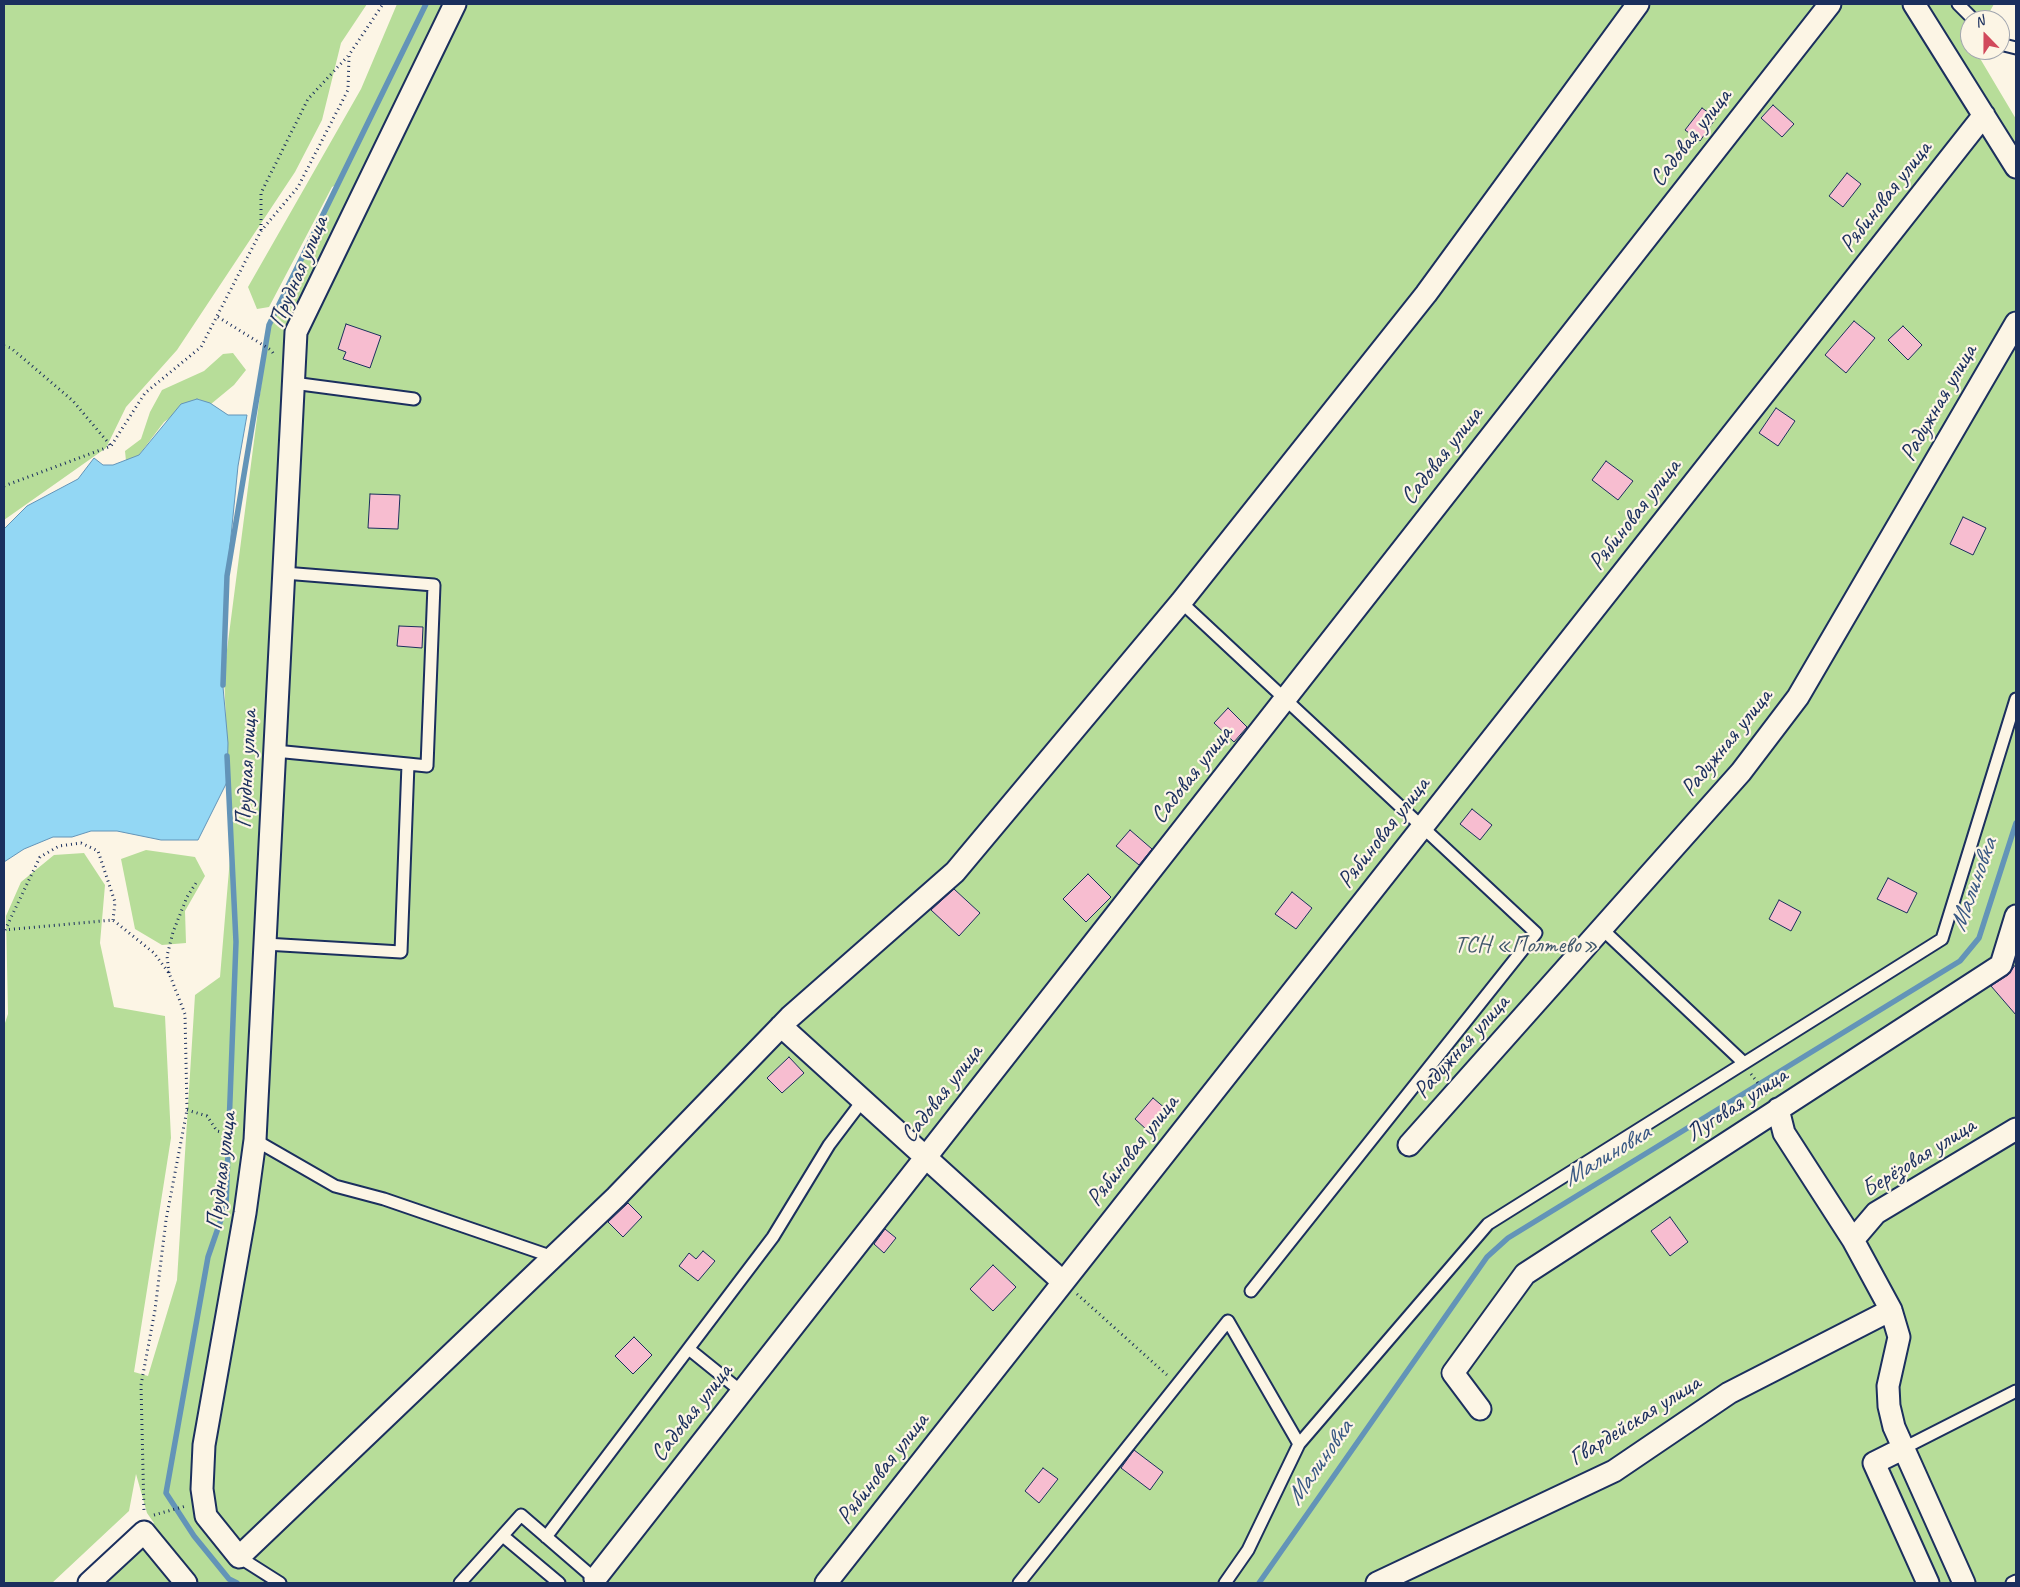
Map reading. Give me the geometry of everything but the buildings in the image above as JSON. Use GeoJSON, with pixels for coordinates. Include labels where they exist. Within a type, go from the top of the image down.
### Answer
{"type":"FeatureCollection","features":[{"type":"Feature","properties":{"kind":"street","name":"Прудная улица"},"geometry":{"type":"LineString","coordinates":[[239,1557],[206,1516],[202,1489],[204,1445],[246,1213],[246,1138],[265,944],[296,332],[455,4]]}},
{"type":"Feature","properties":{"kind":"street"},"geometry":{"type":"LineString","coordinates":[[239,1557],[616,1197],[781,1026],[955,872],[1181,602],[1426,294],[1638,4]]}},
{"type":"Feature","properties":{"kind":"street","name":"Садовая улица"},"geometry":{"type":"LineString","coordinates":[[595,1579],[1830,4]]}},
{"type":"Feature","properties":{"kind":"street"},"geometry":{"type":"LineString","coordinates":[[1914,4],[2016,167]]}},
{"type":"Feature","properties":{"kind":"street","name":"Рябиновая улица"},"geometry":{"type":"LineString","coordinates":[[826,1583],[1984,115]]}},
{"type":"Feature","properties":{"kind":"street","name":"Радужная улица"},"geometry":{"type":"LineString","coordinates":[[1410,1145],[1741,772],[1798,697],[2016,323]]}},
{"type":"Feature","properties":{"kind":"street","name":"Луговая улица"},"geometry":{"type":"LineString","coordinates":[[1480,1409],[1453,1372],[1525,1274],[2001,965],[2016,916]]}},
{"type":"Feature","properties":{"kind":"street"},"geometry":{"type":"LineString","coordinates":[[781,1026],[927,1156],[1063,1282]]}},
{"type":"Feature","properties":{"kind":"street"},"geometry":{"type":"LineString","coordinates":[[1778,1109],[1784,1133],[1853,1240],[1891,1310],[1899,1337],[1888,1386],[1889,1406],[1902,1449],[1964,1583]]}},
{"type":"Feature","properties":{"kind":"street","name":"Берёзовая улица"},"geometry":{"type":"LineString","coordinates":[[1853,1240],[1876,1213],[2016,1129]]}},
{"type":"Feature","properties":{"kind":"street","name":"Гвардейская улица"},"geometry":{"type":"LineString","coordinates":[[1377,1583],[1614,1471],[1729,1393],[1891,1310]]}},
{"type":"Feature","properties":{"kind":"street"},"geometry":{"type":"LineString","coordinates":[[1902,1449],[1874,1463],[1928,1583]]}},
{"type":"Feature","properties":{"kind":"street"},"geometry":{"type":"LineString","coordinates":[[89,1583],[144,1532],[186,1583]]}},
{"type":"Feature","properties":{"kind":"lane"},"geometry":{"type":"LineString","coordinates":[[293,383],[414,399]]}},
{"type":"Feature","properties":{"kind":"lane"},"geometry":{"type":"LineString","coordinates":[[275,751],[427,766],[434,585],[284,573]]}},
{"type":"Feature","properties":{"kind":"lane"},"geometry":{"type":"LineString","coordinates":[[1181,602],[1536,932],[1251,1291]]}},
{"type":"Feature","properties":{"kind":"lane"},"geometry":{"type":"LineString","coordinates":[[1225,1583],[1248,1550],[1299,1444],[1488,1224],[1942,939],[2016,699]]}},
{"type":"Feature","properties":{"kind":"lane"},"geometry":{"type":"LineString","coordinates":[[265,944],[401,952],[408,764]]}},
{"type":"Feature","properties":{"kind":"lane"},"geometry":{"type":"LineString","coordinates":[[1602,929],[1744,1063]]}},
{"type":"Feature","properties":{"kind":"lane"},"geometry":{"type":"LineString","coordinates":[[546,1537],[690,1350],[773,1237],[824,1153],[863,1100]]}},
{"type":"Feature","properties":{"kind":"lane"},"geometry":{"type":"LineString","coordinates":[[246,1138],[335,1186],[384,1199],[553,1257]]}},
{"type":"Feature","properties":{"kind":"lane"},"geometry":{"type":"LineString","coordinates":[[1019,1583],[1228,1320],[1299,1444]]}},
{"type":"Feature","properties":{"kind":"lane"},"geometry":{"type":"LineString","coordinates":[[690,1350],[742,1392]]}},
{"type":"Feature","properties":{"kind":"lane"},"geometry":{"type":"LineString","coordinates":[[1902,1449],[2016,1391]]}},
{"type":"Feature","properties":{"kind":"lane"},"geometry":{"type":"LineString","coordinates":[[460,1583],[521,1515],[595,1579]]}},
{"type":"Feature","properties":{"kind":"lane"},"geometry":{"type":"LineString","coordinates":[[503,1536],[559,1583]]}},
{"type":"Feature","properties":{"kind":"lane"},"geometry":{"type":"LineString","coordinates":[[239,1557],[280,1583]]}},
{"type":"Feature","properties":{"kind":"lane"},"geometry":{"type":"LineString","coordinates":[[2012,1583],[2016,1581]]}},
{"type":"Feature","properties":{"kind":"path"},"geometry":{"type":"LineString","coordinates":[[260,231],[261,193],[308,99],[348,55],[383,4]]}},
{"type":"Feature","properties":{"kind":"path"},"geometry":{"type":"LineString","coordinates":[[4,486],[111,446],[144,393],[201,347],[218,318],[260,231],[298,186],[348,90],[348,55]]}},
{"type":"Feature","properties":{"kind":"path"},"geometry":{"type":"LineString","coordinates":[[218,318],[271,350]]}},
{"type":"Feature","properties":{"kind":"path"},"geometry":{"type":"LineString","coordinates":[[4,346],[11,348],[73,401],[111,446]]}},
{"type":"Feature","properties":{"kind":"path"},"geometry":{"type":"LineString","coordinates":[[4,930],[40,857],[59,846],[81,843],[98,851],[115,902],[113,920]]}},
{"type":"Feature","properties":{"kind":"path"},"geometry":{"type":"LineString","coordinates":[[183,1507],[144,1517],[141,1385],[155,1310],[166,1220],[187,1110],[185,1014],[169,973],[167,956],[173,932],[187,897],[198,880]]}},
{"type":"Feature","properties":{"kind":"path"},"geometry":{"type":"LineString","coordinates":[[4,930],[113,920],[154,953],[169,973]]}},
{"type":"Feature","properties":{"kind":"path"},"geometry":{"type":"LineString","coordinates":[[1744,1063],[1778,1109]]}},
{"type":"Feature","properties":{"kind":"path"},"geometry":{"type":"LineString","coordinates":[[187,1110],[207,1116],[218,1131],[246,1138]]}},
{"type":"Feature","properties":{"kind":"path"},"geometry":{"type":"LineString","coordinates":[[1063,1282],[1177,1384]]}},
{"type":"Feature","properties":{"kind":"green space"},"geometry":{"type":"Polygon","coordinates":[[[4,4],[367,4],[341,43],[322,120],[295,172],[177,350],[126,407],[106,448],[4,520],[4,4]]]}},
{"type":"Feature","properties":{"kind":"green space","name":"ТСН «Полтево»"},"geometry":{"type":"Polygon","coordinates":[[[397,4],[1914,4],[2016,167],[2016,1583],[89,1583],[154,1523],[147,1513],[136,1474],[129,1511],[52,1583],[4,1583],[4,1026],[8,1014],[6,916],[21,882],[54,855],[84,853],[105,885],[100,943],[114,1007],[165,1016],[171,1138],[134,1372],[148,1376],[177,1280],[195,995],[220,977],[231,846],[224,673],[269,325],[338,184],[332,187],[269,307],[257,309],[248,287],[361,89],[397,4]]]}},
{"type":"Feature","properties":{"kind":"green space"},"geometry":{"type":"Polygon","coordinates":[[[1922,4],[1994,4],[1991,10],[1960,10],[1960,60],[1981,60],[2016,119],[2016,155],[1922,4]]]}},
{"type":"Feature","properties":{"kind":"green space"},"geometry":{"type":"Polygon","coordinates":[[[233,353],[246,370],[234,385],[211,404],[197,399],[164,422],[139,455],[126,461],[125,451],[141,439],[150,412],[162,390],[204,371],[223,354],[233,353]]]}},
{"type":"Feature","properties":{"kind":"green space"},"geometry":{"type":"Polygon","coordinates":[[[146,850],[195,857],[205,876],[185,911],[186,943],[162,945],[135,929],[121,859],[146,850]]]}},
{"type":"Feature","properties":{"kind":"water"},"geometry":{"type":"Polygon","coordinates":[[[197,399],[210,403],[228,415],[247,415],[238,466],[227,576],[223,687],[228,743],[227,782],[198,840],[161,840],[117,831],[91,831],[72,837],[53,837],[24,849],[4,862],[4,529],[27,506],[78,479],[94,458],[103,465],[113,465],[139,455],[181,404],[197,399]]]}},
{"type":"Feature","properties":{"kind":"waterway"},"geometry":{"type":"LineString","coordinates":[[223,685],[227,576],[269,325],[426,4]]}},
{"type":"Feature","properties":{"kind":"waterway"},"geometry":{"type":"LineString","coordinates":[[227,756],[236,942],[226,1205],[208,1257],[166,1493],[194,1536],[229,1579],[237,1583]]}},
{"type":"Feature","properties":{"kind":"waterway","name":"Малиновка"},"geometry":{"type":"LineString","coordinates":[[1259,1583],[1487,1257],[1508,1238],[1960,961],[1979,938],[2016,823]]}}]}
